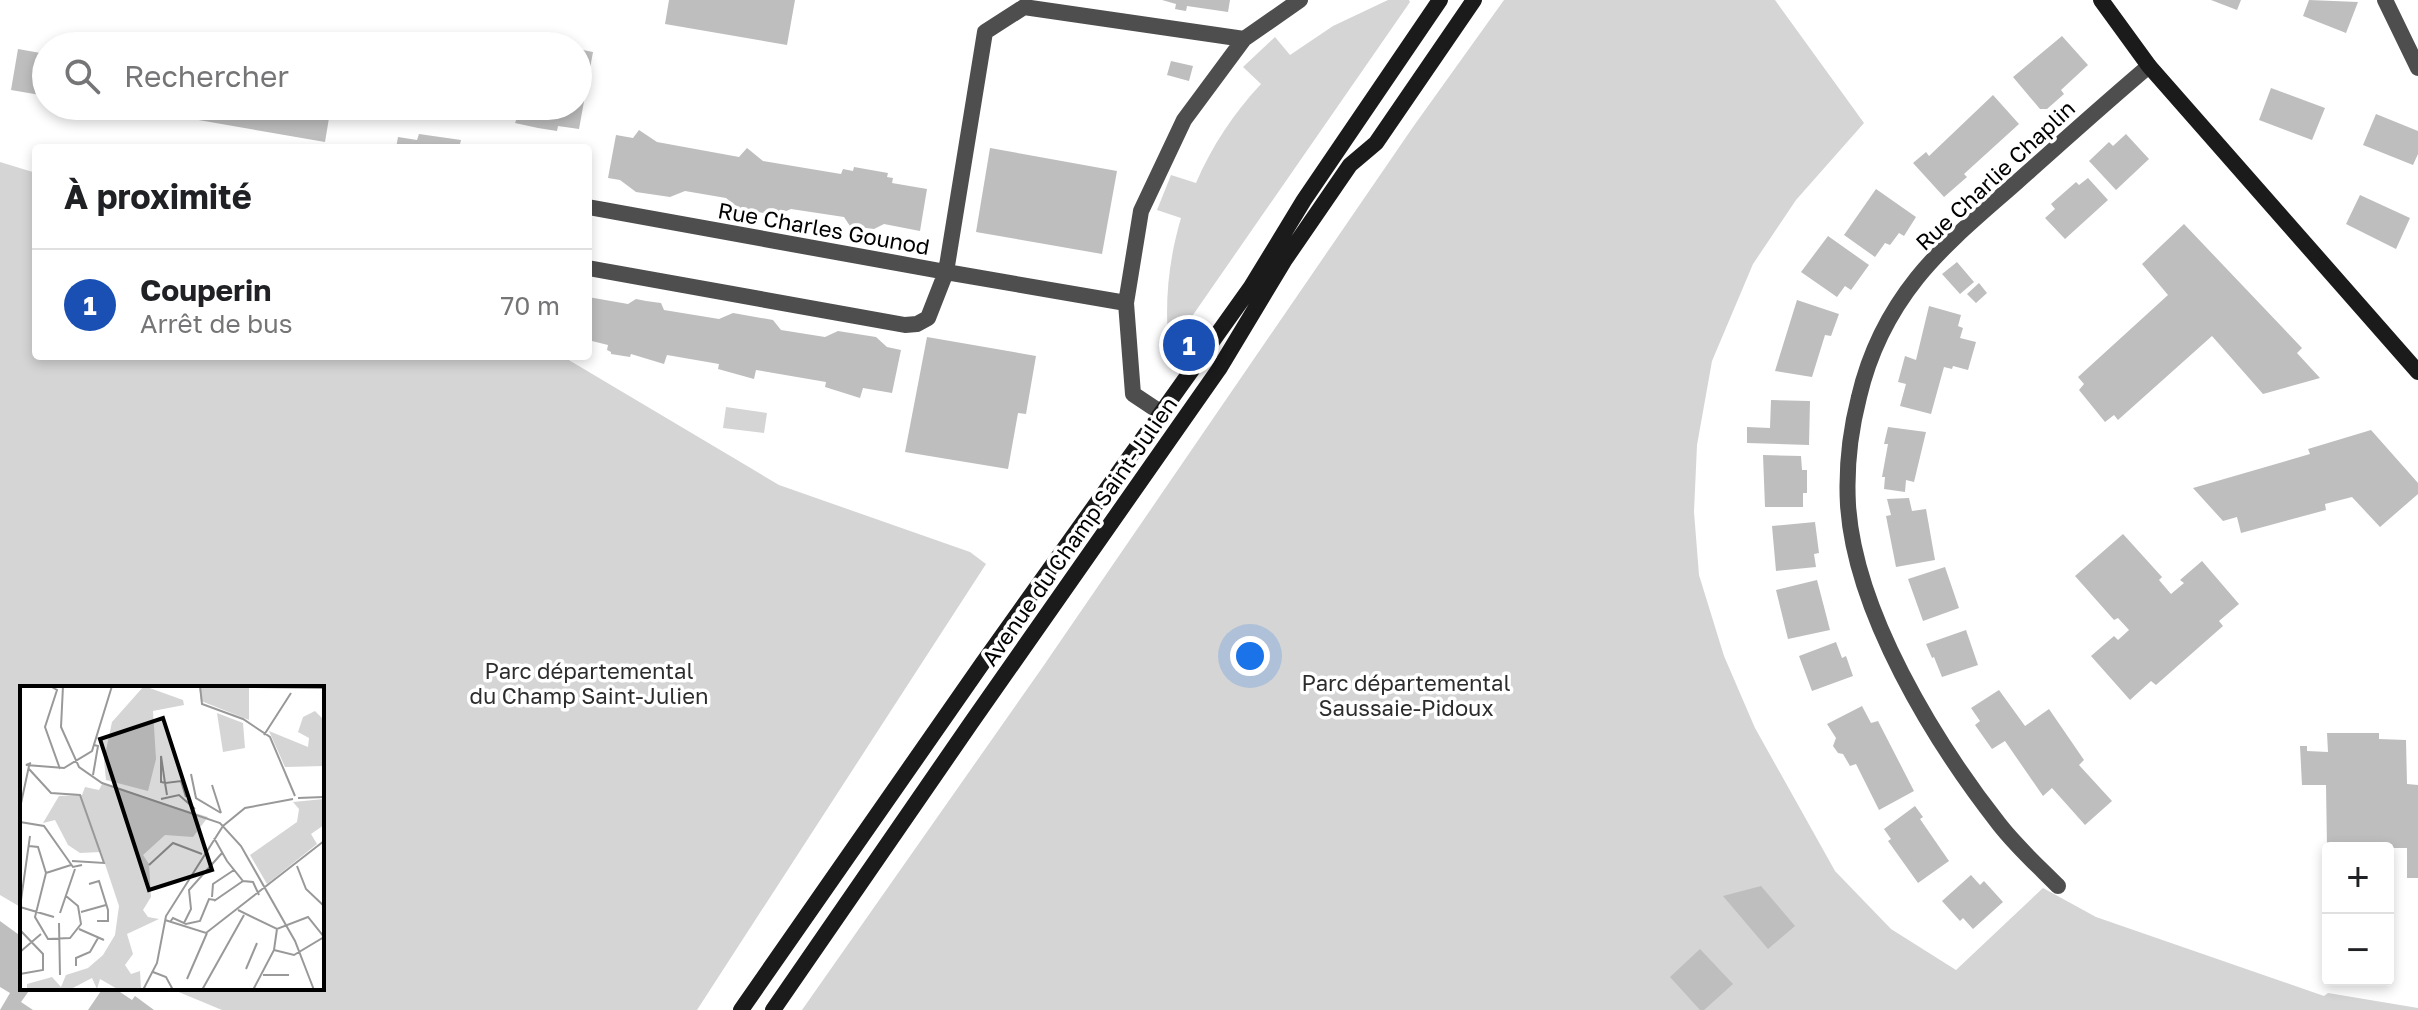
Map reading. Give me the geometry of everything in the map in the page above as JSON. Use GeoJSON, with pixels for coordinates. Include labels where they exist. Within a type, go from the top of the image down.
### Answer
{"type":"FeatureCollection","features":[{"type":"Feature","properties":{"kind":"main road","name":"Avenue du Champ Saint-Julien"},"geometry":{"type":"LineString","coordinates":[[741,1010],[1251,287],[1304,200],[1440,0]]}},
{"type":"Feature","properties":{"kind":"main road","name":"Avenue du Champ Saint-Julien"},"geometry":{"type":"LineString","coordinates":[[773,1010],[1219,369],[1284,261],[1350,165],[1376,143],[1474,0]]}},
{"type":"Feature","properties":{"kind":"main road"},"geometry":{"type":"LineString","coordinates":[[2101,0],[2149,66],[2418,372]]}},
{"type":"Feature","properties":{"kind":"main road"},"geometry":{"type":"LineString","coordinates":[[1160,412],[1183,404],[1219,369]]}},
{"type":"Feature","properties":{"kind":"street"},"geometry":{"type":"LineString","coordinates":[[1160,412],[1133,394],[1126,303],[1141,211],[1184,120],[1244,39],[1300,0]]}},
{"type":"Feature","properties":{"kind":"street"},"geometry":{"type":"LineString","coordinates":[[2385,0],[2418,68]]}},
{"type":"Feature","properties":{"kind":"street"},"geometry":{"type":"LineString","coordinates":[[1126,303],[946,272],[985,32],[1024,7],[1244,39]]}},
{"type":"Feature","properties":{"kind":"street","name":"Rue Charlie Chaplin"},"geometry":{"type":"LineString","coordinates":[[2058,886],[2001,827],[1945,748],[1895,659],[1871,603],[1853,536],[1848,507],[1850,445],[1862,383],[1875,346],[1916,279],[1951,240],[2149,66]]}},
{"type":"Feature","properties":{"kind":"street","name":"Rue Charles Gounod"},"geometry":{"type":"LineString","coordinates":[[592,208],[946,272],[928,318],[917,324],[905,325],[592,269]]}},
{"type":"Feature","properties":{"kind":"green space"},"geometry":{"type":"Polygon","coordinates":[[[1388,0],[1410,2],[1177,338],[1168,339],[1169,278],[1181,218],[1157,210],[1171,175],[1196,183],[1224,131],[1261,84],[1243,67],[1275,37],[1290,55],[1333,26],[1388,0]]]}},
{"type":"Feature","properties":{"kind":"green space","name":"Parc départemental Saussaie-Pidoux"},"geometry":{"type":"Polygon","coordinates":[[[1504,0],[1775,0],[1864,123],[1796,200],[1753,264],[1712,361],[1697,445],[1694,512],[1699,575],[1724,656],[1755,728],[1835,871],[1891,929],[1956,970],[2043,888],[2096,917],[2324,996],[2328,993],[2418,1010],[802,1010],[1504,0]]]}},
{"type":"Feature","properties":{"kind":"green space","name":"Parc départemental du Champ Saint-Julien"},"geometry":{"type":"Polygon","coordinates":[[[0,162],[32,172],[32,360],[569,360],[779,485],[970,552],[986,564],[697,1010],[222,1010],[174,990],[324,990],[324,686],[20,686],[20,907],[0,895],[0,162]]]}},
{"type":"Feature","properties":{"kind":"green space"},"geometry":{"type":"Polygon","coordinates":[[[726,407],[767,413],[764,433],[723,428],[726,407]]]}},
{"type":"Feature","properties":{"kind":"building"},"geometry":{"type":"Polygon","coordinates":[[[669,0],[795,0],[787,45],[665,24],[669,0]]]}},
{"type":"Feature","properties":{"kind":"building"},"geometry":{"type":"Polygon","coordinates":[[[1162,0],[1230,0],[1228,12],[1187,6],[1186,11],[1180,10],[1175,9],[1176,4],[1162,0]]]}},
{"type":"Feature","properties":{"kind":"building"},"geometry":{"type":"Polygon","coordinates":[[[2211,0],[2241,0],[2237,10],[2211,0]]]}},
{"type":"Feature","properties":{"kind":"building"},"geometry":{"type":"Polygon","coordinates":[[[2309,0],[2358,2],[2346,33],[2303,16],[2309,0]]]}},
{"type":"Feature","properties":{"kind":"building"},"geometry":{"type":"Polygon","coordinates":[[[2062,36],[2088,65],[2061,90],[2064,94],[2047,109],[2040,109],[2013,77],[2062,36]]]}},
{"type":"Feature","properties":{"kind":"building"},"geometry":{"type":"Polygon","coordinates":[[[18,49],[32,52],[32,94],[11,90],[18,49]]]}},
{"type":"Feature","properties":{"kind":"building"},"geometry":{"type":"Polygon","coordinates":[[[1171,61],[1193,66],[1189,81],[1167,75],[1171,61]]]}},
{"type":"Feature","properties":{"kind":"building"},"geometry":{"type":"Polygon","coordinates":[[[2271,88],[2325,108],[2312,140],[2259,120],[2271,88]]]}},
{"type":"Feature","properties":{"kind":"building"},"geometry":{"type":"Polygon","coordinates":[[[1993,95],[2019,124],[1964,174],[1967,177],[1944,197],[1913,163],[1926,152],[1929,156],[1993,95]]]}},
{"type":"Feature","properties":{"kind":"building"},"geometry":{"type":"Polygon","coordinates":[[[2376,114],[2418,131],[2418,154],[2413,165],[2363,145],[2376,114]]]}},
{"type":"Feature","properties":{"kind":"building"},"geometry":{"type":"Polygon","coordinates":[[[198,120],[329,120],[325,142],[198,120]]]}},
{"type":"Feature","properties":{"kind":"building"},"geometry":{"type":"Polygon","coordinates":[[[516,120],[581,120],[579,129],[558,126],[557,131],[515,123],[516,120]]]}},
{"type":"Feature","properties":{"kind":"building"},"geometry":{"type":"Polygon","coordinates":[[[639,130],[657,142],[739,157],[747,148],[763,161],[841,174],[843,169],[853,171],[854,167],[888,173],[887,177],[893,178],[892,183],[927,189],[920,231],[884,224],[874,229],[850,226],[844,217],[791,209],[777,215],[740,209],[726,198],[685,191],[670,197],[636,192],[620,180],[608,178],[616,135],[633,138],[639,130]]]}},
{"type":"Feature","properties":{"kind":"building"},"geometry":{"type":"Polygon","coordinates":[[[419,134],[461,140],[460,144],[397,144],[398,137],[417,140],[419,134]]]}},
{"type":"Feature","properties":{"kind":"building"},"geometry":{"type":"Polygon","coordinates":[[[2126,134],[2149,159],[2116,190],[2089,161],[2109,142],[2113,146],[2126,134]]]}},
{"type":"Feature","properties":{"kind":"building"},"geometry":{"type":"Polygon","coordinates":[[[990,148],[1117,171],[1102,254],[976,232],[990,148]]]}},
{"type":"Feature","properties":{"kind":"building"},"geometry":{"type":"Polygon","coordinates":[[[2088,178],[2108,200],[2065,239],[2045,218],[2055,209],[2051,204],[2076,182],[2079,185],[2088,178]]]}},
{"type":"Feature","properties":{"kind":"building"},"geometry":{"type":"Polygon","coordinates":[[[1876,189],[1916,217],[1904,236],[1899,233],[1890,245],[1885,243],[1875,257],[1844,235],[1876,189]]]}},
{"type":"Feature","properties":{"kind":"building"},"geometry":{"type":"Polygon","coordinates":[[[2360,195],[2410,218],[2396,249],[2346,224],[2360,195]]]}},
{"type":"Feature","properties":{"kind":"building"},"geometry":{"type":"Polygon","coordinates":[[[2184,224],[2302,348],[2297,353],[2320,378],[2263,394],[2212,336],[2118,420],[2114,415],[2105,422],[2079,390],[2084,384],[2078,377],[2168,295],[2142,264],[2184,224]]]}},
{"type":"Feature","properties":{"kind":"building"},"geometry":{"type":"Polygon","coordinates":[[[1828,236],[1869,265],[1851,290],[1845,286],[1837,297],[1801,272],[1828,236]]]}},
{"type":"Feature","properties":{"kind":"building"},"geometry":{"type":"Polygon","coordinates":[[[1957,262],[1974,282],[1960,294],[1942,274],[1957,262]]]}},
{"type":"Feature","properties":{"kind":"building"},"geometry":{"type":"Polygon","coordinates":[[[1979,283],[1987,293],[1976,303],[1967,294],[1979,283]]]}},
{"type":"Feature","properties":{"kind":"building"},"geometry":{"type":"Polygon","coordinates":[[[592,298],[628,304],[636,299],[661,303],[664,310],[719,319],[733,313],[773,320],[781,330],[825,337],[838,331],[876,337],[887,347],[901,350],[892,393],[863,388],[860,398],[825,387],[826,382],[756,370],[754,379],[718,369],[719,364],[667,355],[664,364],[631,354],[630,357],[611,354],[607,350],[608,345],[592,341],[592,298]]]}},
{"type":"Feature","properties":{"kind":"building"},"geometry":{"type":"Polygon","coordinates":[[[1797,300],[1839,314],[1831,336],[1825,335],[1812,377],[1775,371],[1797,300]]]}},
{"type":"Feature","properties":{"kind":"building"},"geometry":{"type":"Polygon","coordinates":[[[1929,306],[1961,315],[1958,326],[1963,328],[1960,338],[1976,342],[1968,370],[1944,367],[1931,414],[1900,406],[1906,384],[1898,382],[1905,356],[1916,360],[1929,306]]]}},
{"type":"Feature","properties":{"kind":"building"},"geometry":{"type":"Polygon","coordinates":[[[927,337],[1036,356],[1026,414],[1018,413],[1008,469],[905,452],[927,337]]]}},
{"type":"Feature","properties":{"kind":"building"},"geometry":{"type":"Polygon","coordinates":[[[1771,400],[1810,401],[1809,445],[1747,443],[1747,427],[1770,428],[1771,400]]]}},
{"type":"Feature","properties":{"kind":"building"},"geometry":{"type":"Polygon","coordinates":[[[1888,427],[1926,432],[1914,482],[1906,480],[1905,492],[1884,489],[1885,477],[1882,477],[1888,444],[1884,444],[1888,427]]]}},
{"type":"Feature","properties":{"kind":"building"},"geometry":{"type":"Polygon","coordinates":[[[2371,430],[2418,483],[2418,494],[2380,527],[2352,497],[2325,504],[2326,510],[2241,533],[2237,517],[2223,521],[2193,488],[2310,454],[2308,449],[2371,430]]]}},
{"type":"Feature","properties":{"kind":"building"},"geometry":{"type":"Polygon","coordinates":[[[1763,455],[1801,456],[1802,470],[1807,470],[1807,493],[1803,493],[1803,507],[1765,507],[1763,455]]]}},
{"type":"Feature","properties":{"kind":"building"},"geometry":{"type":"Polygon","coordinates":[[[1909,498],[1912,511],[1926,509],[1935,560],[1896,567],[1886,516],[1891,515],[1887,499],[1909,498]]]}},
{"type":"Feature","properties":{"kind":"building"},"geometry":{"type":"Polygon","coordinates":[[[1815,522],[1819,553],[1814,554],[1816,567],[1776,571],[1772,526],[1815,522]]]}},
{"type":"Feature","properties":{"kind":"building"},"geometry":{"type":"Polygon","coordinates":[[[2123,534],[2162,577],[2159,580],[2171,594],[2184,583],[2180,580],[2202,561],[2239,604],[2219,621],[2223,626],[2156,685],[2151,681],[2130,700],[2091,656],[2114,636],[2118,640],[2129,630],[2118,618],[2114,620],[2075,576],[2123,534]]]}},
{"type":"Feature","properties":{"kind":"building"},"geometry":{"type":"Polygon","coordinates":[[[1945,567],[1959,608],[1923,621],[1908,579],[1945,567]]]}},
{"type":"Feature","properties":{"kind":"building"},"geometry":{"type":"Polygon","coordinates":[[[1817,580],[1830,630],[1788,639],[1776,590],[1817,580]]]}},
{"type":"Feature","properties":{"kind":"building"},"geometry":{"type":"Polygon","coordinates":[[[1966,630],[1978,665],[1942,677],[1926,644],[1966,630]]]}},
{"type":"Feature","properties":{"kind":"building"},"geometry":{"type":"Polygon","coordinates":[[[1836,642],[1842,658],[1846,656],[1853,676],[1812,691],[1799,656],[1836,642]]]}},
{"type":"Feature","properties":{"kind":"building"},"geometry":{"type":"Polygon","coordinates":[[[1999,690],[2025,726],[2049,709],[2084,760],[2079,765],[2112,801],[2085,825],[2052,788],[2043,796],[2005,741],[1992,749],[1975,725],[1980,721],[1971,708],[1999,690]]]}},
{"type":"Feature","properties":{"kind":"building"},"geometry":{"type":"Polygon","coordinates":[[[1862,706],[1871,723],[1878,721],[1914,791],[1879,810],[1856,764],[1850,766],[1843,754],[1833,746],[1836,738],[1827,724],[1862,706]]]}},
{"type":"Feature","properties":{"kind":"building"},"geometry":{"type":"Polygon","coordinates":[[[2327,733],[2379,733],[2379,739],[2406,740],[2407,784],[2418,785],[2418,878],[2407,878],[2407,848],[2394,848],[2394,842],[2327,842],[2326,785],[2302,785],[2300,746],[2307,746],[2307,751],[2328,752],[2327,733]]]}},
{"type":"Feature","properties":{"kind":"building"},"geometry":{"type":"Polygon","coordinates":[[[1915,806],[1923,817],[1920,819],[1949,861],[1918,883],[1888,841],[1891,839],[1884,829],[1915,806]]]}},
{"type":"Feature","properties":{"kind":"building"},"geometry":{"type":"Polygon","coordinates":[[[1971,875],[1980,885],[1984,881],[2003,902],[1973,929],[1963,918],[1960,921],[1942,901],[1971,875]]]}},
{"type":"Feature","properties":{"kind":"building"},"geometry":{"type":"Polygon","coordinates":[[[1761,886],[1795,926],[1768,949],[1723,896],[1761,886]]]}},
{"type":"Feature","properties":{"kind":"building"},"geometry":{"type":"Polygon","coordinates":[[[0,921],[20,936],[20,990],[30,990],[21,1002],[33,1010],[0,1010],[10,993],[0,987],[0,921]]]}},
{"type":"Feature","properties":{"kind":"building"},"geometry":{"type":"Polygon","coordinates":[[[1700,949],[1733,984],[1704,1010],[1700,1010],[1670,977],[1700,949]]]}},
{"type":"Feature","properties":{"kind":"building"},"geometry":{"type":"Polygon","coordinates":[[[102,990],[117,990],[132,1000],[135,996],[154,1010],[88,1010],[102,990]]]}},
{"type":"Feature","properties":{"kind":"place","name":"Couperin"},"geometry":{"type":"Point","coordinates":[1189,345]}}]}
